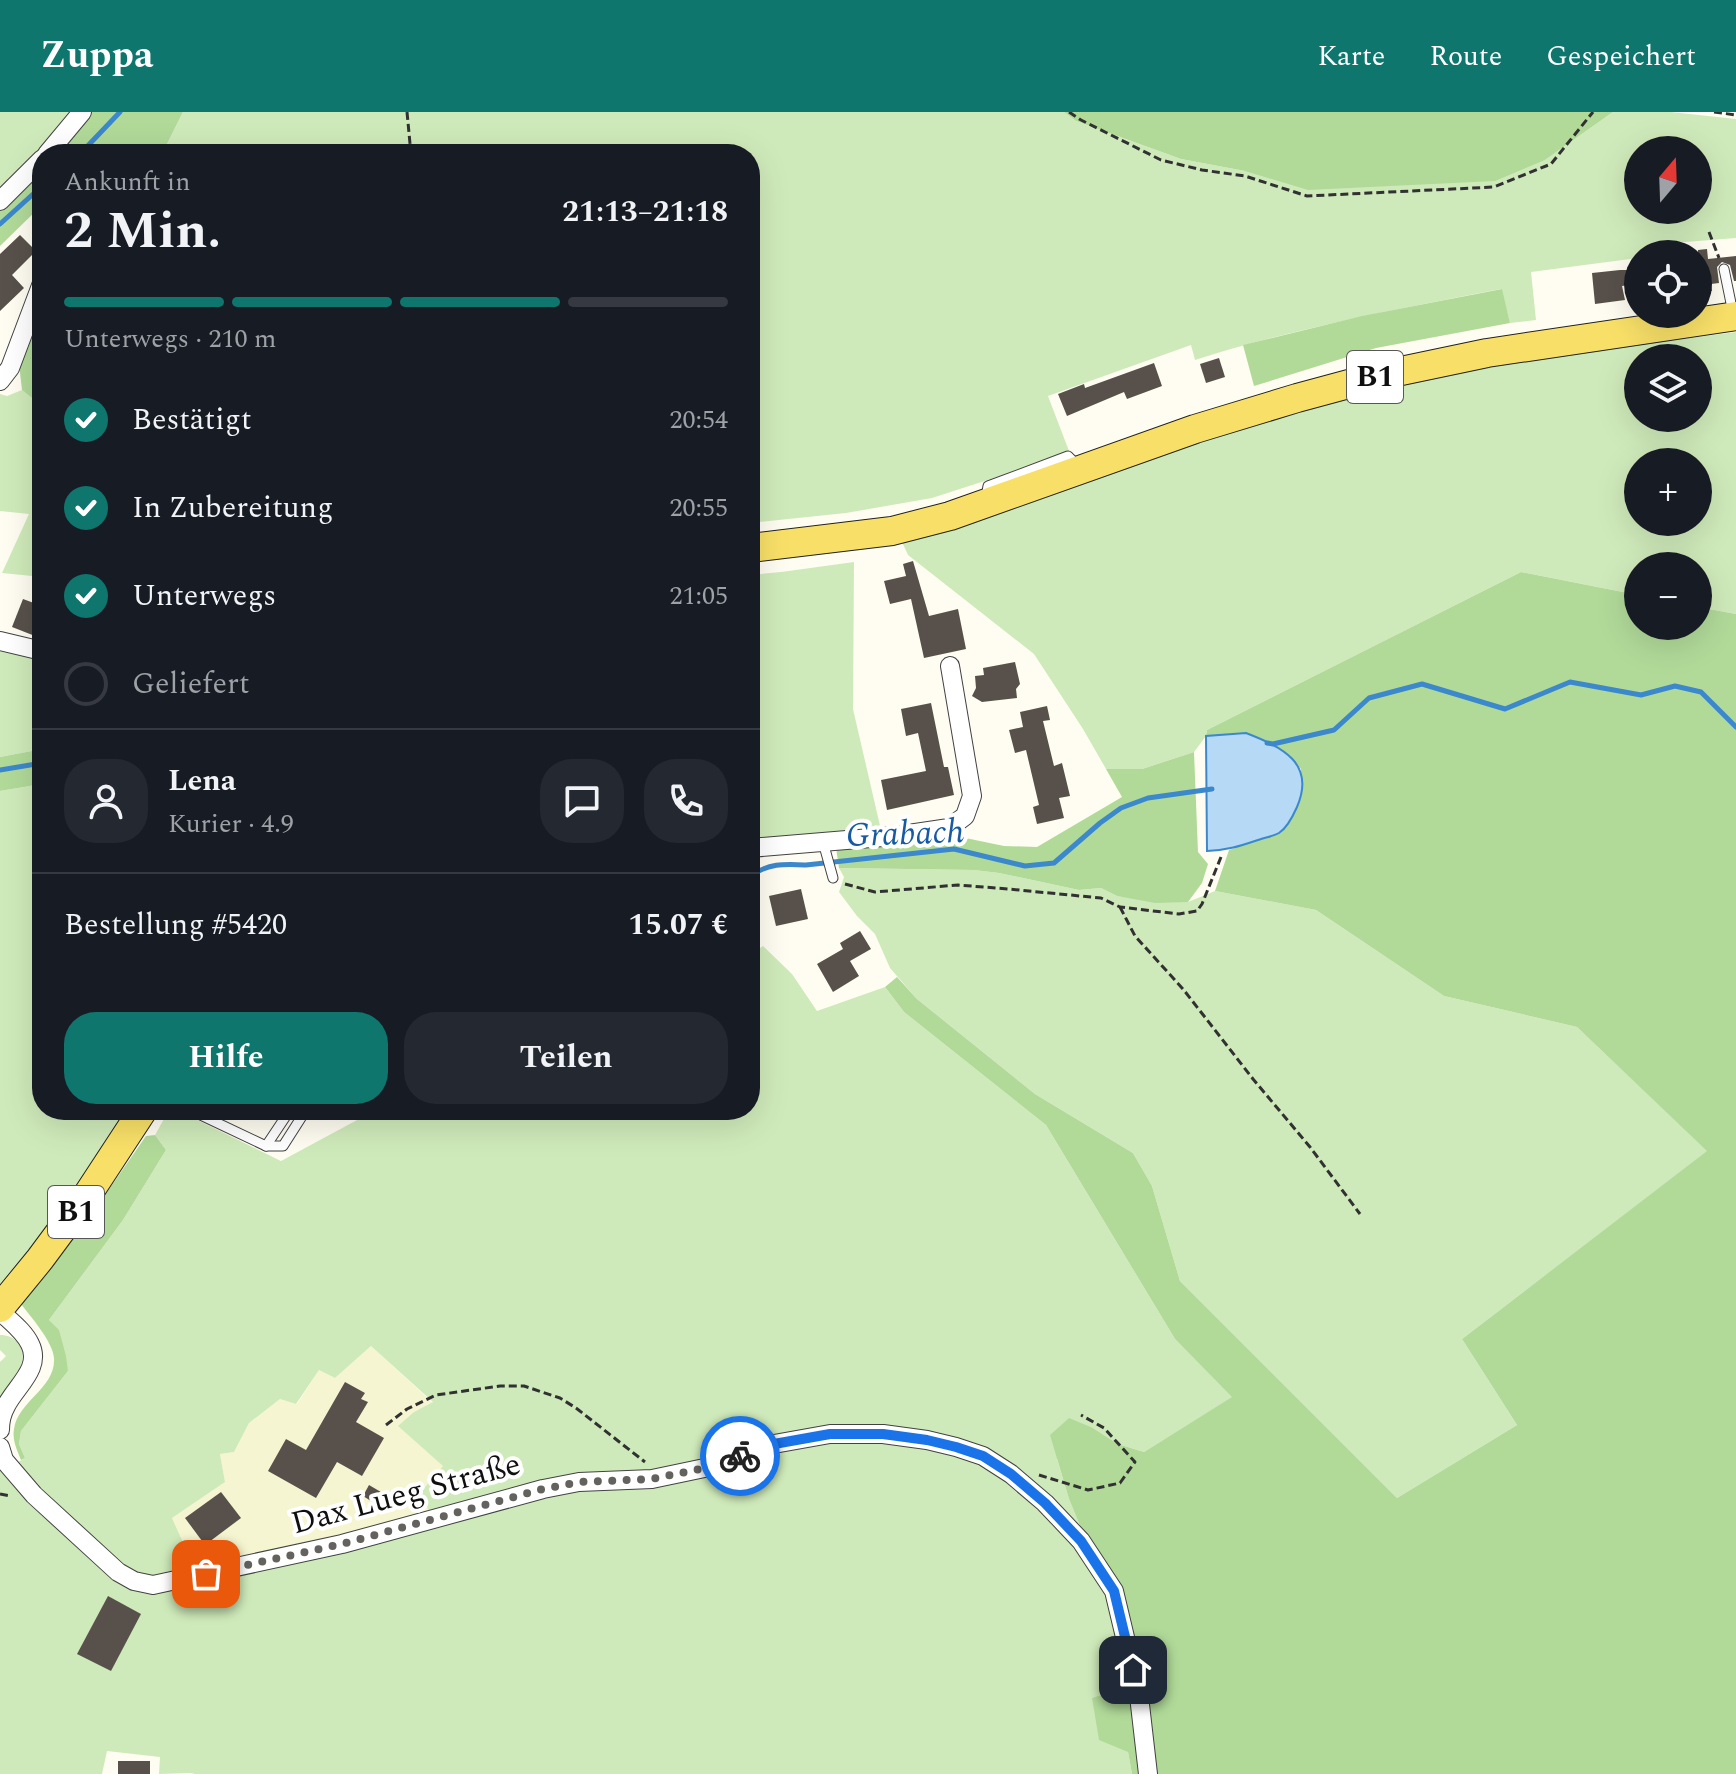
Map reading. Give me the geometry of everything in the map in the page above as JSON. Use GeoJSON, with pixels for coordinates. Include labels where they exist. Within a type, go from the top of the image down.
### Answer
{"type":"FeatureCollection","features":[{"type":"Feature","properties":{"kind":"main road","name":"B1"},"geometry":{"type":"LineString","coordinates":[[760,547],[892,531],[950,516],[1195,429],[1382,375],[1487,353],[1735,316]]}},
{"type":"Feature","properties":{"kind":"main road","name":"B1"},"geometry":{"type":"LineString","coordinates":[[0,1310],[86,1197],[136,1120]]}},
{"type":"Feature","properties":{"kind":"street"},"geometry":{"type":"LineString","coordinates":[[55,144],[82,112]]}},
{"type":"Feature","properties":{"kind":"street"},"geometry":{"type":"LineString","coordinates":[[0,201],[32,169]]}},
{"type":"Feature","properties":{"kind":"street"},"geometry":{"type":"LineString","coordinates":[[0,381],[10,368],[32,310]]}},
{"type":"Feature","properties":{"kind":"street"},"geometry":{"type":"LineString","coordinates":[[0,641],[32,649]]}},
{"type":"Feature","properties":{"kind":"street"},"geometry":{"type":"LineString","coordinates":[[760,848],[825,848],[949,828],[965,816],[972,796],[950,666]]}},
{"type":"Feature","properties":{"kind":"street"},"geometry":{"type":"LineString","coordinates":[[0,1310],[22,1333],[31,1346],[33,1357],[32,1368],[5,1408],[0,1430]]}},
{"type":"Feature","properties":{"kind":"street","name":"Dax Lueg Straße"},"geometry":{"type":"LineString","coordinates":[[0,1447],[4,1460],[34,1495],[118,1572],[134,1581],[153,1585],[342,1544],[543,1489],[579,1482],[652,1479],[714,1466],[774,1444],[830,1434],[883,1434],[956,1447],[983,1456],[1011,1474],[1045,1503],[1081,1541],[1114,1591],[1139,1696],[1148,1774]]}},
{"type":"Feature","properties":{"kind":"lane"},"geometry":{"type":"LineString","coordinates":[[1724,269],[1735,316]]}},
{"type":"Feature","properties":{"kind":"lane"},"geometry":{"type":"LineString","coordinates":[[825,848],[832,873]]}},
{"type":"Feature","properties":{"kind":"lane"},"geometry":{"type":"LineString","coordinates":[[211,1120],[266,1146],[283,1146],[300,1120]]}},
{"type":"Feature","properties":{"kind":"lane"},"geometry":{"type":"LineString","coordinates":[[266,1146],[283,1120]]}},
{"type":"Feature","properties":{"kind":"path"},"geometry":{"type":"LineString","coordinates":[[407,112],[410,144]]}},
{"type":"Feature","properties":{"kind":"path"},"geometry":{"type":"LineString","coordinates":[[1069,112],[1161,160],[1245,176],[1307,196],[1494,187],[1551,164],[1593,112]]}},
{"type":"Feature","properties":{"kind":"path"},"geometry":{"type":"LineString","coordinates":[[1714,112],[1736,115]]}},
{"type":"Feature","properties":{"kind":"path"},"geometry":{"type":"LineString","coordinates":[[1709,232],[1724,269]]}},
{"type":"Feature","properties":{"kind":"path"},"geometry":{"type":"LineString","coordinates":[[832,873],[857,888],[875,892],[958,885],[1101,898],[1120,907],[1179,914],[1197,911],[1221,857]]}},
{"type":"Feature","properties":{"kind":"path"},"geometry":{"type":"LineString","coordinates":[[1120,907],[1135,936],[1183,989],[1360,1214]]}},
{"type":"Feature","properties":{"kind":"path"},"geometry":{"type":"LineString","coordinates":[[386,1425],[407,1409],[436,1395],[500,1386],[524,1386],[560,1398],[576,1408],[664,1476]]}},
{"type":"Feature","properties":{"kind":"path"},"geometry":{"type":"LineString","coordinates":[[1011,1474],[1044,1475],[1088,1490],[1120,1483],[1135,1462],[1104,1428],[1081,1415]]}},
{"type":"Feature","properties":{"kind":"green space"},"geometry":{"type":"Polygon","coordinates":[[[0,112],[87,112],[56,144],[32,144],[32,168],[0,201],[0,112]]]}},
{"type":"Feature","properties":{"kind":"green space"},"geometry":{"type":"Polygon","coordinates":[[[87,112],[183,112],[167,144],[56,144],[87,112]]]}},
{"type":"Feature","properties":{"kind":"green space"},"geometry":{"type":"Polygon","coordinates":[[[183,112],[1064,112],[1076,121],[1181,159],[1245,171],[1545,160],[1613,112],[1671,112],[1736,119],[1736,238],[1624,240],[1624,260],[1531,272],[1536,320],[1510,323],[1501,289],[1309,329],[1195,360],[1191,345],[1048,396],[1069,451],[932,498],[846,513],[760,522],[760,144],[167,144],[183,112]]]}},
{"type":"Feature","properties":{"kind":"green space"},"geometry":{"type":"Polygon","coordinates":[[[1064,112],[1613,112],[1545,160],[1495,181],[1308,190],[1245,171],[1181,159],[1076,121],[1064,112]]]}},
{"type":"Feature","properties":{"kind":"green space"},"geometry":{"type":"Polygon","coordinates":[[[32,168],[32,215],[0,246],[0,201],[32,168]]]}},
{"type":"Feature","properties":{"kind":"green space"},"geometry":{"type":"Polygon","coordinates":[[[1502,289],[1510,323],[1376,348],[1254,386],[1243,345],[1362,316],[1502,289]]]}},
{"type":"Feature","properties":{"kind":"green space"},"geometry":{"type":"Polygon","coordinates":[[[32,321],[32,398],[22,390],[18,355],[32,321]]]}},
{"type":"Feature","properties":{"kind":"green space"},"geometry":{"type":"Polygon","coordinates":[[[1736,332],[1736,614],[1712,610],[1712,552],[1624,552],[1624,592],[1521,572],[1207,730],[1194,752],[1142,769],[1106,769],[1034,654],[908,555],[902,542],[974,523],[1281,415],[1409,382],[1479,368],[1624,347],[1624,432],[1712,432],[1712,344],[1645,344],[1736,332]]]}},
{"type":"Feature","properties":{"kind":"green space"},"geometry":{"type":"Polygon","coordinates":[[[22,390],[32,396],[32,576],[2,573],[29,514],[0,511],[0,394],[7,396],[22,390]]]}},
{"type":"Feature","properties":{"kind":"green space"},"geometry":{"type":"Polygon","coordinates":[[[854,562],[853,709],[881,830],[760,839],[760,574],[854,562]]]}},
{"type":"Feature","properties":{"kind":"green space"},"geometry":{"type":"Polygon","coordinates":[[[1521,572],[1624,592],[1624,640],[1712,640],[1712,610],[1736,614],[1736,1774],[1132,1774],[1128,1752],[1099,1740],[1092,1698],[1131,1686],[1113,1606],[1069,1499],[1050,1435],[1069,1418],[1093,1428],[1118,1444],[1144,1452],[1232,1397],[1175,1339],[1046,1125],[904,1012],[885,987],[897,977],[917,999],[1035,1094],[1133,1153],[1152,1186],[1180,1281],[1397,1498],[1517,1425],[1462,1339],[1707,1151],[1577,1027],[1444,996],[1316,910],[1215,891],[1229,850],[1280,832],[1302,795],[1301,769],[1290,756],[1246,733],[1206,736],[1207,730],[1521,572]]]}},
{"type":"Feature","properties":{"kind":"green space"},"geometry":{"type":"Polygon","coordinates":[[[0,647],[32,655],[32,751],[0,757],[0,647]]]}},
{"type":"Feature","properties":{"kind":"green space"},"geometry":{"type":"Polygon","coordinates":[[[32,751],[32,786],[0,791],[0,757],[32,751]]]}},
{"type":"Feature","properties":{"kind":"green space"},"geometry":{"type":"Polygon","coordinates":[[[1194,752],[1198,852],[1208,864],[1202,883],[1188,902],[1155,903],[1117,896],[1101,888],[1079,890],[974,870],[839,868],[834,834],[951,835],[1004,846],[1037,847],[1122,797],[1106,769],[1142,769],[1194,752]]]}},
{"type":"Feature","properties":{"kind":"green space"},"geometry":{"type":"Polygon","coordinates":[[[32,786],[32,1120],[121,1120],[113,1139],[0,1293],[0,791],[32,786]]]}},
{"type":"Feature","properties":{"kind":"green space"},"geometry":{"type":"Polygon","coordinates":[[[839,868],[974,870],[1079,890],[1101,888],[1117,896],[1188,902],[1215,891],[1316,910],[1444,996],[1577,1027],[1708,1151],[1462,1339],[1517,1425],[1397,1498],[1180,1281],[1152,1186],[1133,1153],[1035,1094],[917,999],[890,968],[875,934],[839,892],[844,877],[839,868]]]}},
{"type":"Feature","properties":{"kind":"green space"},"geometry":{"type":"Polygon","coordinates":[[[763,946],[792,974],[817,1011],[885,987],[904,1012],[1046,1125],[1175,1339],[1233,1397],[1144,1452],[1118,1444],[1093,1428],[1057,1459],[1069,1499],[1113,1606],[1132,1685],[1128,1752],[1132,1774],[159,1774],[160,1757],[107,1751],[102,1774],[0,1774],[0,1465],[3,1471],[25,1458],[19,1444],[21,1431],[68,1371],[49,1320],[123,1220],[166,1150],[155,1135],[163,1120],[197,1120],[281,1161],[357,1120],[760,1120],[760,948],[763,946]],[[371,1346],[335,1378],[319,1370],[296,1404],[280,1399],[249,1423],[234,1452],[220,1454],[225,1482],[172,1518],[201,1582],[435,1523],[420,1493],[443,1466],[398,1426],[414,1412],[433,1402],[371,1346]]]}},
{"type":"Feature","properties":{"kind":"green space"},"geometry":{"type":"Polygon","coordinates":[[[155,1135],[166,1150],[123,1220],[49,1320],[59,1330],[68,1371],[21,1431],[19,1444],[25,1458],[21,1460],[14,1437],[17,1419],[49,1378],[54,1358],[46,1337],[21,1304],[98,1205],[146,1136],[155,1135]]]}},
{"type":"Feature","properties":{"kind":"green space"},"geometry":{"type":"Polygon","coordinates":[[[0,1335],[16,1341],[23,1357],[18,1372],[0,1397],[0,1362],[6,1356],[0,1350],[0,1335]]]}},
{"type":"Feature","properties":{"kind":"green space"},"geometry":{"type":"Polygon","coordinates":[[[371,1346],[433,1403],[414,1412],[444,1466],[436,1524],[201,1582],[172,1518],[225,1482],[220,1454],[234,1452],[249,1423],[280,1399],[297,1404],[319,1370],[335,1378],[371,1346]]]}},
{"type":"Feature","properties":{"kind":"water"},"geometry":{"type":"Polygon","coordinates":[[[1246,733],[1272,744],[1292,759],[1299,768],[1302,792],[1282,831],[1234,847],[1207,851],[1206,736],[1246,733]]]}},
{"type":"Feature","properties":{"kind":"building"},"geometry":{"type":"Polygon","coordinates":[[[20,235],[32,247],[32,255],[12,275],[24,288],[0,311],[0,254],[20,235]]]}},
{"type":"Feature","properties":{"kind":"building"},"geometry":{"type":"Polygon","coordinates":[[[1736,256],[1736,281],[1730,265],[1722,262],[1717,267],[1719,283],[1712,284],[1712,259],[1736,256]]]}},
{"type":"Feature","properties":{"kind":"building"},"geometry":{"type":"Polygon","coordinates":[[[1624,270],[1624,300],[1595,304],[1592,273],[1624,270]]]}},
{"type":"Feature","properties":{"kind":"building"},"geometry":{"type":"Polygon","coordinates":[[[1219,358],[1225,377],[1206,383],[1200,364],[1219,358]]]}},
{"type":"Feature","properties":{"kind":"building"},"geometry":{"type":"Polygon","coordinates":[[[1154,363],[1162,386],[1127,399],[1124,392],[1067,416],[1058,394],[1084,384],[1085,388],[1154,363]]]}},
{"type":"Feature","properties":{"kind":"building"},"geometry":{"type":"Polygon","coordinates":[[[913,561],[929,616],[958,609],[966,649],[924,658],[911,599],[890,604],[884,581],[906,576],[903,564],[913,561]]]}},
{"type":"Feature","properties":{"kind":"building"},"geometry":{"type":"Polygon","coordinates":[[[23,599],[32,602],[32,635],[12,627],[23,599]]]}},
{"type":"Feature","properties":{"kind":"building"},"geometry":{"type":"Polygon","coordinates":[[[1015,662],[1020,684],[1016,689],[1017,698],[982,702],[972,696],[976,688],[975,676],[984,675],[983,668],[1015,662]]]}},
{"type":"Feature","properties":{"kind":"building"},"geometry":{"type":"Polygon","coordinates":[[[931,703],[944,767],[948,767],[954,795],[887,810],[881,780],[926,771],[918,733],[906,736],[901,709],[931,703]]]}},
{"type":"Feature","properties":{"kind":"building"},"geometry":{"type":"Polygon","coordinates":[[[1047,706],[1050,720],[1043,721],[1054,766],[1062,763],[1070,796],[1059,798],[1064,818],[1037,824],[1033,807],[1039,805],[1026,750],[1015,753],[1009,730],[1023,727],[1020,712],[1047,706]]]}},
{"type":"Feature","properties":{"kind":"building"},"geometry":{"type":"Polygon","coordinates":[[[801,889],[808,919],[776,926],[769,896],[801,889]]]}},
{"type":"Feature","properties":{"kind":"building"},"geometry":{"type":"Polygon","coordinates":[[[860,931],[871,949],[850,961],[859,976],[833,992],[817,964],[843,949],[840,943],[860,931]]]}},
{"type":"Feature","properties":{"kind":"building"},"geometry":{"type":"Polygon","coordinates":[[[345,1382],[365,1393],[361,1399],[368,1402],[356,1422],[384,1438],[362,1476],[337,1462],[316,1498],[268,1471],[286,1439],[306,1450],[345,1382]]]}},
{"type":"Feature","properties":{"kind":"building"},"geometry":{"type":"Polygon","coordinates":[[[369,1485],[386,1495],[379,1506],[363,1496],[369,1485]]]}},
{"type":"Feature","properties":{"kind":"building"},"geometry":{"type":"Polygon","coordinates":[[[221,1492],[241,1518],[205,1545],[185,1518],[221,1492]]]}},
{"type":"Feature","properties":{"kind":"building"},"geometry":{"type":"Polygon","coordinates":[[[108,1596],[141,1614],[111,1671],[77,1654],[108,1596]]]}},
{"type":"Feature","properties":{"kind":"building"},"geometry":{"type":"Polygon","coordinates":[[[118,1761],[150,1761],[150,1774],[118,1774],[118,1761]]]}},
{"type":"Feature","properties":{"kind":"waterway"},"geometry":{"type":"LineString","coordinates":[[90,144],[120,112]]}},
{"type":"Feature","properties":{"kind":"waterway"},"geometry":{"type":"LineString","coordinates":[[0,224],[32,195]]}},
{"type":"Feature","properties":{"kind":"waterway","name":"Grabach"},"geometry":{"type":"LineString","coordinates":[[1267,743],[1334,730],[1369,698],[1422,684],[1505,709],[1570,682],[1641,695],[1675,686],[1701,692],[1736,727]]}},
{"type":"Feature","properties":{"kind":"waterway","name":"Grabach"},"geometry":{"type":"LineString","coordinates":[[0,770],[32,765]]}},
{"type":"Feature","properties":{"kind":"waterway","name":"Grabach"},"geometry":{"type":"LineString","coordinates":[[760,871],[777,865],[806,865],[954,849],[1025,866],[1054,863],[1121,808],[1148,798],[1212,789]]}},
{"type":"Feature","properties":{"kind":"way so far"},"geometry":{"type":"LineString","coordinates":[[206,1574],[342,1544],[543,1489],[579,1482],[652,1479],[714,1466],[740,1456]]}},
{"type":"Feature","properties":{"kind":"route"},"geometry":{"type":"LineString","coordinates":[[740,1456],[774,1444],[830,1434],[883,1434],[927,1440],[983,1456],[1011,1474],[1045,1503],[1081,1541],[1114,1591],[1133,1670]]}}]}
